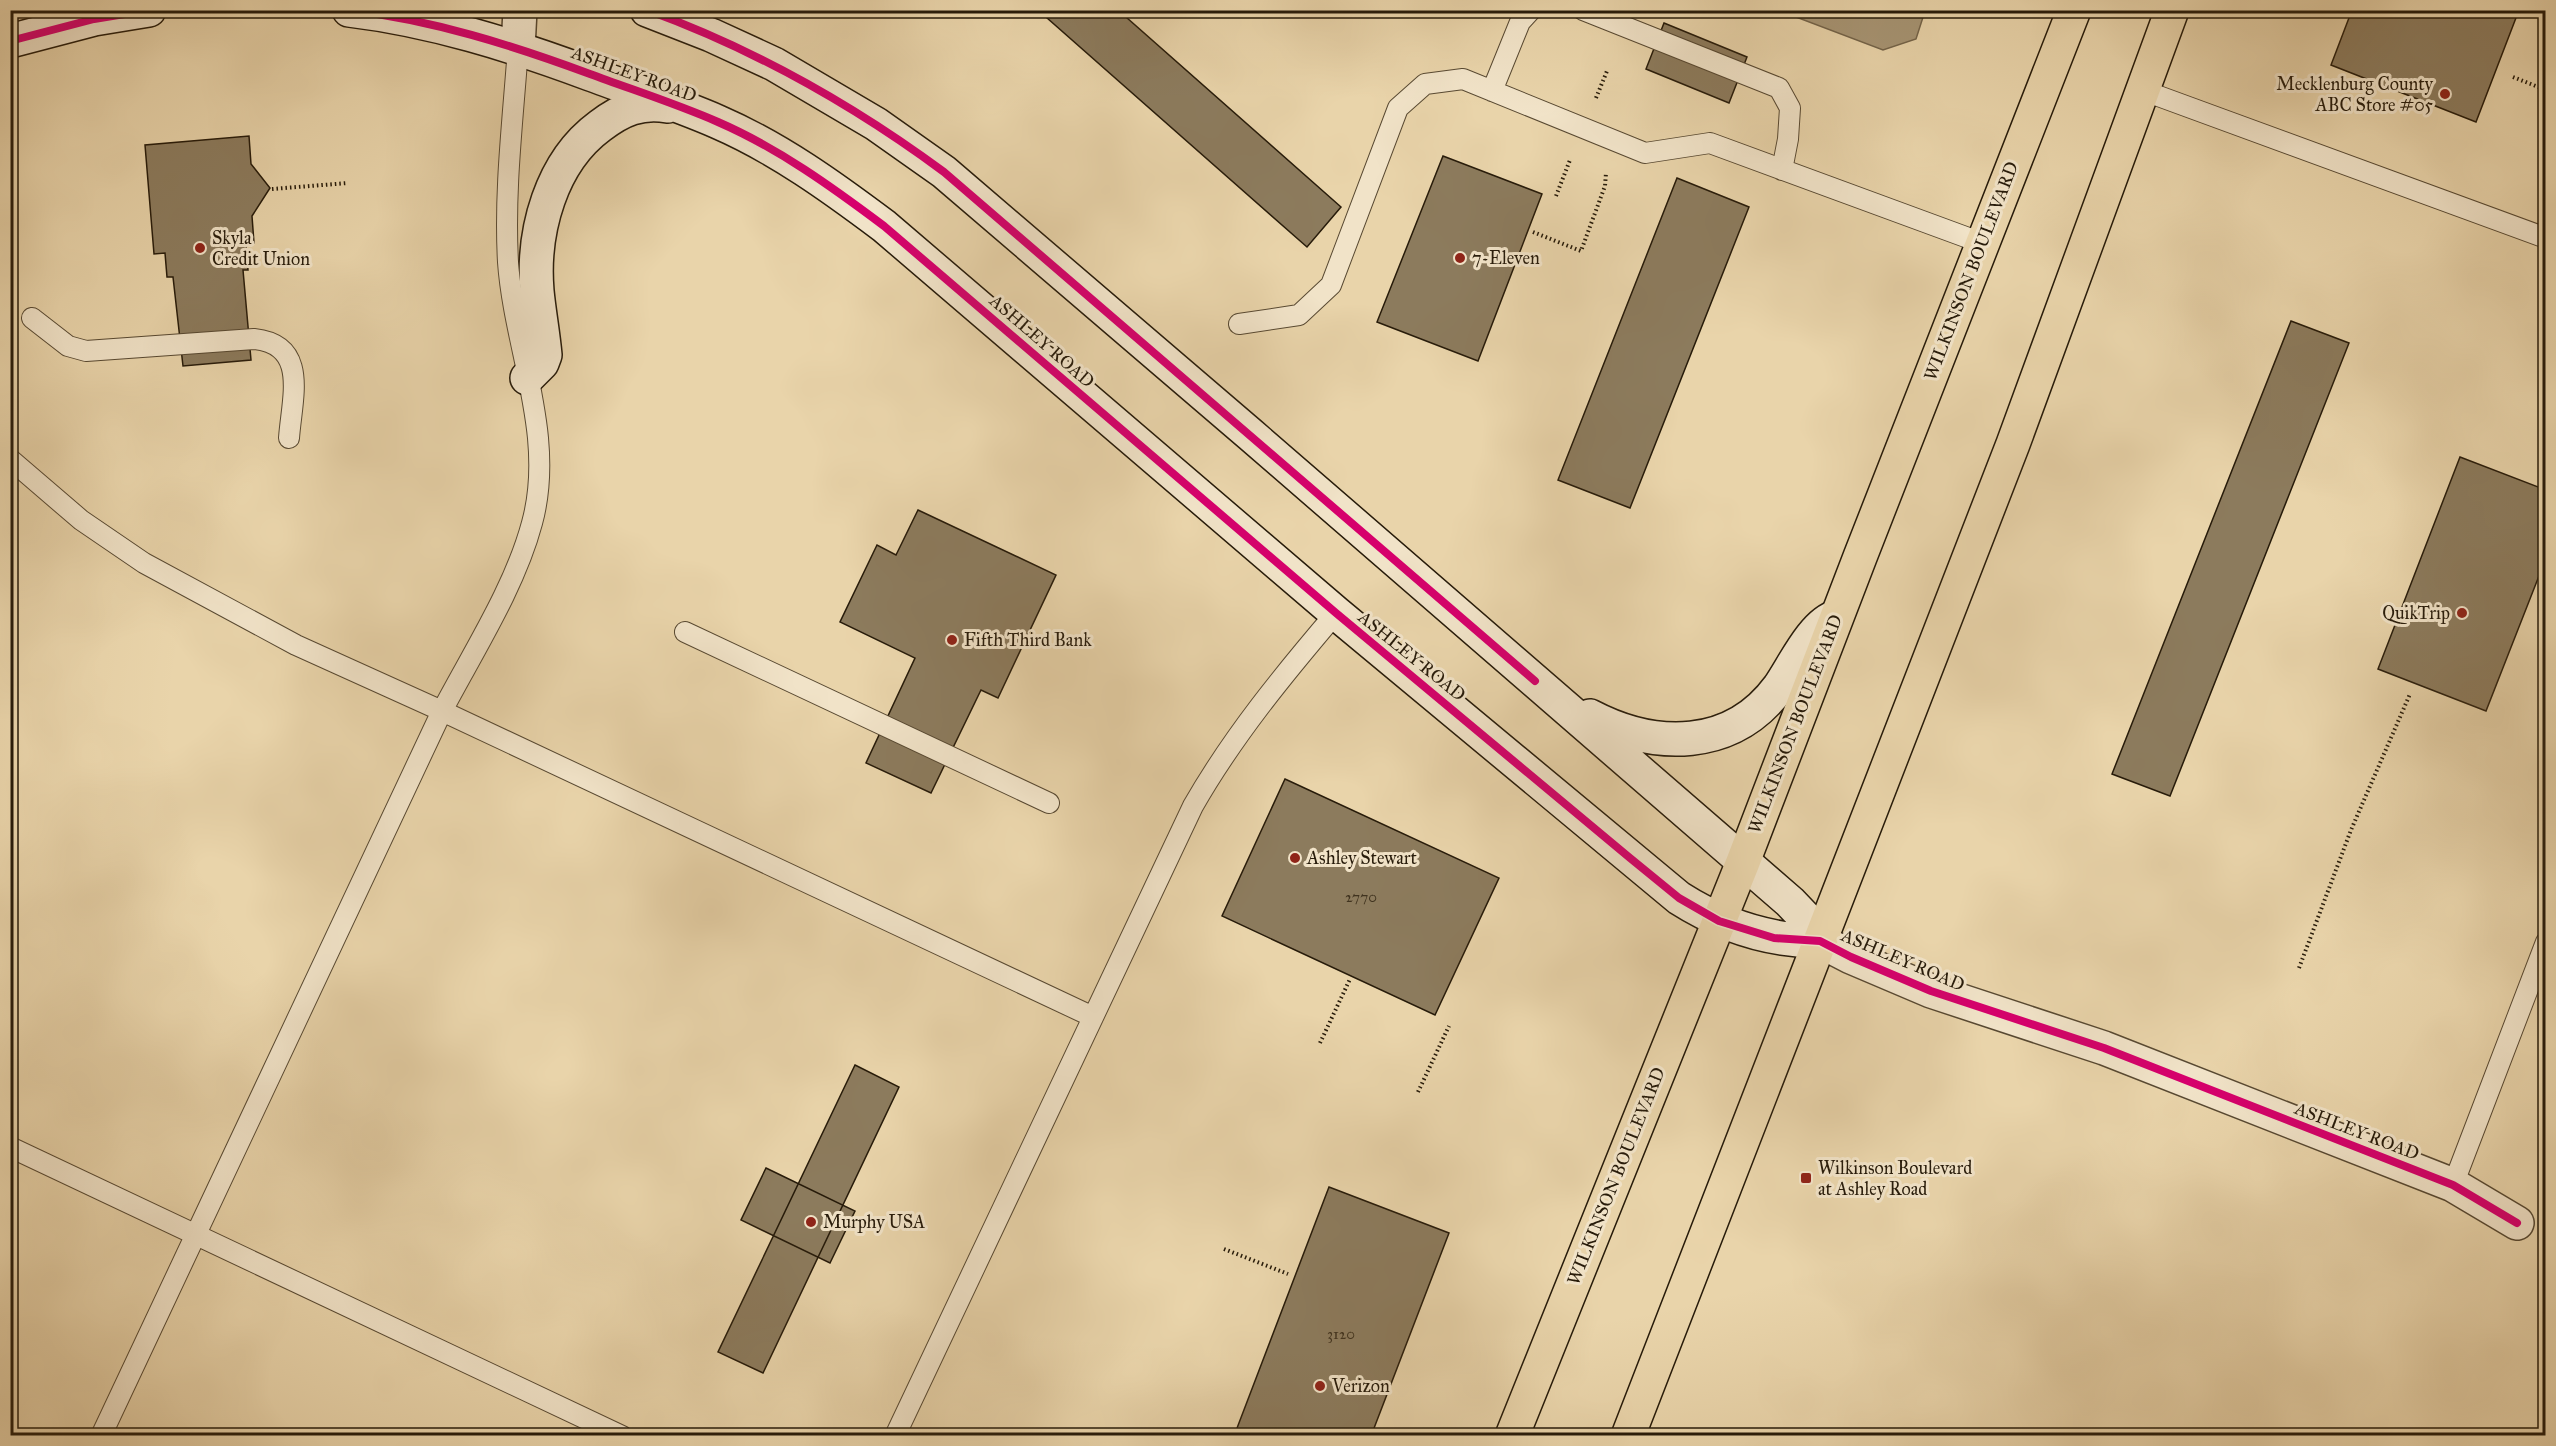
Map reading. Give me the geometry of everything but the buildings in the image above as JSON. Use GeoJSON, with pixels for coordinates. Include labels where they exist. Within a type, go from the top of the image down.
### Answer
{"type":"FeatureCollection","features":[{"type":"Feature","properties":{"kind":"main road","name":"WILKINSON BOULEVARD"},"geometry":{"type":"LineString","coordinates":[[1512,1436],[1743,862],[1836,617],[2074,10]]}},
{"type":"Feature","properties":{"kind":"main road"},"geometry":{"type":"LineString","coordinates":[[1628,1436],[2013,444],[2172,10]]}},
{"type":"Feature","properties":{"kind":"street"},"geometry":{"type":"LineString","coordinates":[[10,41],[94,19],[149,10]]}},
{"type":"Feature","properties":{"kind":"street","name":"ASHLEY ROAD"},"geometry":{"type":"LineString","coordinates":[[349,10],[418,21],[518,48],[690,110],[762,144],[809,172],[884,226],[1336,613],[1672,892],[1719,921],[1774,938],[1820,941],[1931,992],[2104,1048],[2453,1185],[2517,1223]]}},
{"type":"Feature","properties":{"kind":"street"},"geometry":{"type":"LineString","coordinates":[[518,48],[520,10]]}},
{"type":"Feature","properties":{"kind":"street","name":"ASHLEY ROAD"},"geometry":{"type":"LineString","coordinates":[[647,10],[711,34],[774,64],[876,124],[944,172],[1799,910],[1820,941]]}},
{"type":"Feature","properties":{"kind":"street"},"geometry":{"type":"LineString","coordinates":[[527,378],[542,363],[545,355],[537,289],[539,237],[553,189],[563,165],[590,133],[624,110],[649,104],[690,110]]}},
{"type":"Feature","properties":{"kind":"street"},"geometry":{"type":"LineString","coordinates":[[1535,681],[1578,709],[1624,731],[1665,740],[1695,738],[1730,727],[1755,712],[1780,686],[1818,628],[1836,617]]}},
{"type":"Feature","properties":{"kind":"lane"},"geometry":{"type":"LineString","coordinates":[[1492,91],[1520,22],[1531,10]]}},
{"type":"Feature","properties":{"kind":"lane"},"geometry":{"type":"LineString","coordinates":[[1583,10],[1779,88],[1790,108],[1788,139],[1782,170]]}},
{"type":"Feature","properties":{"kind":"lane"},"geometry":{"type":"LineString","coordinates":[[101,1436],[442,711],[521,556],[532,522],[539,488],[540,459],[508,262],[509,165],[518,48]]}},
{"type":"Feature","properties":{"kind":"lane"},"geometry":{"type":"LineString","coordinates":[[1239,324],[1299,315],[1331,285],[1398,108],[1425,84],[1463,79],[1645,153],[1710,143],[1982,243]]}},
{"type":"Feature","properties":{"kind":"lane"},"geometry":{"type":"LineString","coordinates":[[2142,90],[2546,238]]}},
{"type":"Feature","properties":{"kind":"lane"},"geometry":{"type":"LineString","coordinates":[[32,318],[68,346],[86,351],[254,339],[277,344],[290,359],[293,372],[289,438]]}},
{"type":"Feature","properties":{"kind":"lane"},"geometry":{"type":"LineString","coordinates":[[10,459],[81,520],[144,563],[296,645],[442,711],[1092,1016]]}},
{"type":"Feature","properties":{"kind":"lane"},"geometry":{"type":"LineString","coordinates":[[895,1436],[1177,837],[1205,784],[1261,703],[1336,613]]}},
{"type":"Feature","properties":{"kind":"lane"},"geometry":{"type":"LineString","coordinates":[[685,632],[1049,802]]}},
{"type":"Feature","properties":{"kind":"lane"},"geometry":{"type":"LineString","coordinates":[[2453,1185],[2546,942]]}},
{"type":"Feature","properties":{"kind":"lane"},"geometry":{"type":"LineString","coordinates":[[10,1147],[622,1436]]}},
{"type":"Feature","properties":{"kind":"path"},"geometry":{"type":"LineString","coordinates":[[2513,77],[2546,90]]}},
{"type":"Feature","properties":{"kind":"path"},"geometry":{"type":"LineString","coordinates":[[1533,232],[1581,251],[1605,186],[1607,170]]}},
{"type":"Feature","properties":{"kind":"path"},"geometry":{"type":"LineString","coordinates":[[272,189],[348,183]]}},
{"type":"Feature","properties":{"kind":"path"},"geometry":{"type":"LineString","coordinates":[[2299,968],[2351,830],[2410,694]]}},
{"type":"Feature","properties":{"kind":"path"},"geometry":{"type":"LineString","coordinates":[[1320,1043],[1350,979]]}},
{"type":"Feature","properties":{"kind":"path"},"geometry":{"type":"LineString","coordinates":[[1418,1092],[1449,1026]]}},
{"type":"Feature","properties":{"kind":"path"},"geometry":{"type":"LineString","coordinates":[[1224,1249],[1288,1274]]}},
{"type":"Feature","properties":{"kind":"shaded area"},"geometry":{"type":"Polygon","coordinates":[[[1788,10],[1925,11],[1916,39],[1883,50],[1788,14],[1788,10]]]}},
{"type":"Feature","properties":{"kind":"cycle path"},"geometry":{"type":"LineString","coordinates":[[10,41],[94,19],[149,10]]}},
{"type":"Feature","properties":{"kind":"cycle path"},"geometry":{"type":"LineString","coordinates":[[349,10],[441,27],[561,63],[718,122],[804,169],[884,226],[1336,613],[1630,858],[1679,898],[1719,921],[1774,938],[1820,941],[1851,957],[1931,991],[2104,1048],[2453,1185],[2517,1223]]}},
{"type":"Feature","properties":{"kind":"cycle path"},"geometry":{"type":"LineString","coordinates":[[647,10],[726,42],[801,80],[874,123],[944,172],[1535,681]]}},
{"type":"Feature","properties":{"kind":"place","name":"Mecklenburg County ABC Store #05"},"geometry":{"type":"Point","coordinates":[2445,94]}},
{"type":"Feature","properties":{"kind":"place","name":"Skyla Credit Union"},"geometry":{"type":"Point","coordinates":[200,248]}},
{"type":"Feature","properties":{"kind":"place","name":"7-Eleven"},"geometry":{"type":"Point","coordinates":[1460,258]}},
{"type":"Feature","properties":{"kind":"place","name":"QuikTrip"},"geometry":{"type":"Point","coordinates":[2462,613]}},
{"type":"Feature","properties":{"kind":"place","name":"Fifth Third Bank"},"geometry":{"type":"Point","coordinates":[952,640]}},
{"type":"Feature","properties":{"kind":"place","name":"Ashley Stewart"},"geometry":{"type":"Point","coordinates":[1295,858]}},
{"type":"Feature","properties":{"kind":"place","name":"Wilkinson Boulevard at Ashley Road"},"geometry":{"type":"Point","coordinates":[1806,1178]}},
{"type":"Feature","properties":{"kind":"place","name":"Murphy USA"},"geometry":{"type":"Point","coordinates":[811,1222]}},
{"type":"Feature","properties":{"kind":"place","name":"Verizon"},"geometry":{"type":"Point","coordinates":[1320,1386]}}]}
